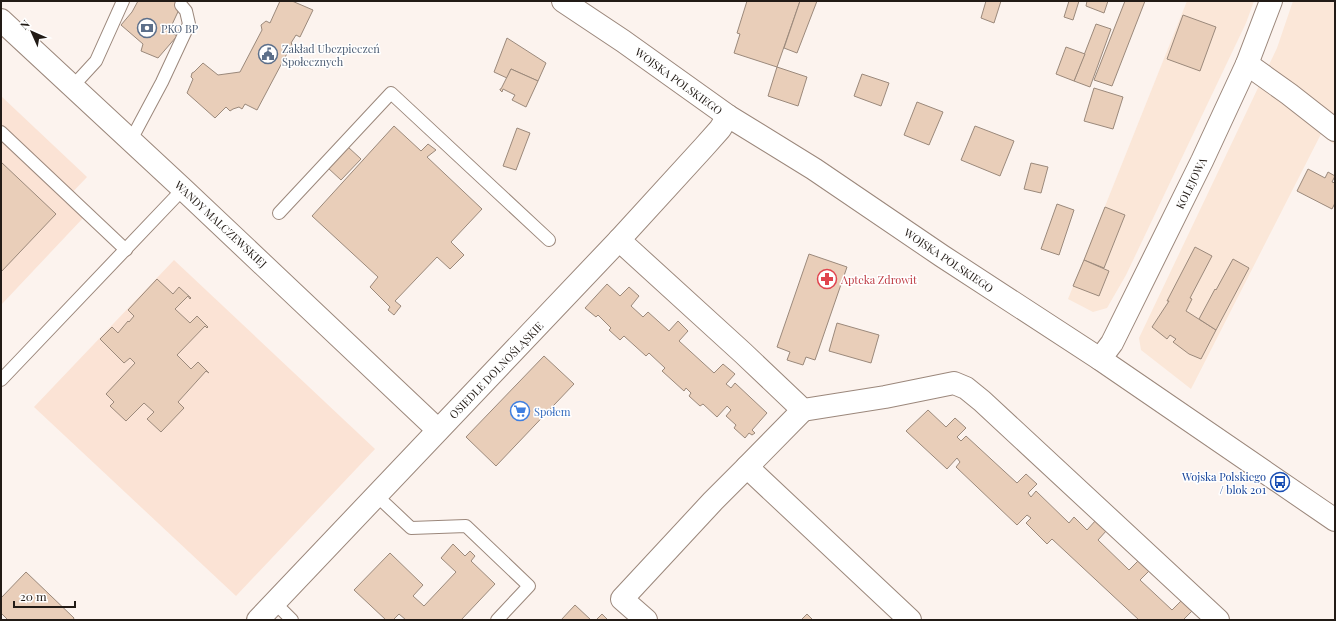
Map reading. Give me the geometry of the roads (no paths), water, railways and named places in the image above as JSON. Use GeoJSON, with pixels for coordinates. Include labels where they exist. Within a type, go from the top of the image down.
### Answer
{"type":"FeatureCollection","features":[{"type":"Feature","properties":{"kind":"street","name":"WOJSKA POLSKIEGO"},"geometry":{"type":"LineString","coordinates":[[563,1],[623,41],[728,116],[814,169],[942,256],[1100,359],[1335,520]]}},
{"type":"Feature","properties":{"kind":"street","name":"KOLEJOWA"},"geometry":{"type":"LineString","coordinates":[[1100,359],[1112,343],[1202,161],[1247,64],[1270,1]]}},
{"type":"Feature","properties":{"kind":"street","name":"WANDY MALCZEWSKIEJ"},"geometry":{"type":"LineString","coordinates":[[1,20],[184,189],[438,430]]}},
{"type":"Feature","properties":{"kind":"street"},"geometry":{"type":"LineString","coordinates":[[1247,64],[1289,94],[1335,130]]}},
{"type":"Feature","properties":{"kind":"street","name":"OSIEDLE DOLNOŚLĄSKIE"},"geometry":{"type":"LineString","coordinates":[[258,620],[619,240],[720,129],[728,116]]}},
{"type":"Feature","properties":{"kind":"street"},"geometry":{"type":"LineString","coordinates":[[619,240],[803,410]]}},
{"type":"Feature","properties":{"kind":"street"},"geometry":{"type":"LineString","coordinates":[[646,620],[622,598],[713,501],[803,410],[885,397],[954,383],[966,388],[982,401],[1218,620]]}},
{"type":"Feature","properties":{"kind":"street"},"geometry":{"type":"LineString","coordinates":[[747,467],[910,620]]}},
{"type":"Feature","properties":{"kind":"lane"},"geometry":{"type":"LineString","coordinates":[[73,86],[96,61],[123,1]]}},
{"type":"Feature","properties":{"kind":"lane"},"geometry":{"type":"LineString","coordinates":[[131,140],[162,82],[189,24],[186,11],[181,5]]}},
{"type":"Feature","properties":{"kind":"lane"},"geometry":{"type":"LineString","coordinates":[[279,213],[391,93],[549,240]]}},
{"type":"Feature","properties":{"kind":"lane"},"geometry":{"type":"LineString","coordinates":[[1,132],[126,250]]}},
{"type":"Feature","properties":{"kind":"lane"},"geometry":{"type":"LineString","coordinates":[[1,380],[184,189]]}},
{"type":"Feature","properties":{"kind":"lane"},"geometry":{"type":"LineString","coordinates":[[377,496],[411,528],[466,526],[529,586],[497,620]]}},
{"type":"Feature","properties":{"kind":"lane"},"geometry":{"type":"LineString","coordinates":[[274,602],[292,620]]}},
{"type":"Feature","properties":{"kind":"place","name":"PKO BP"},"geometry":{"type":"Point","coordinates":[147,28]}},
{"type":"Feature","properties":{"kind":"place","name":"Zakład Ubezpieczeń Społecznych"},"geometry":{"type":"Point","coordinates":[268,54]}},
{"type":"Feature","properties":{"kind":"place","name":"Apteka Zdrowit"},"geometry":{"type":"Point","coordinates":[827,279]}},
{"type":"Feature","properties":{"kind":"place","name":"Społem"},"geometry":{"type":"Point","coordinates":[520,411]}},
{"type":"Feature","properties":{"kind":"place","name":"Wojska Polskiego / blok 201"},"geometry":{"type":"Point","coordinates":[1280,482]}}]}
